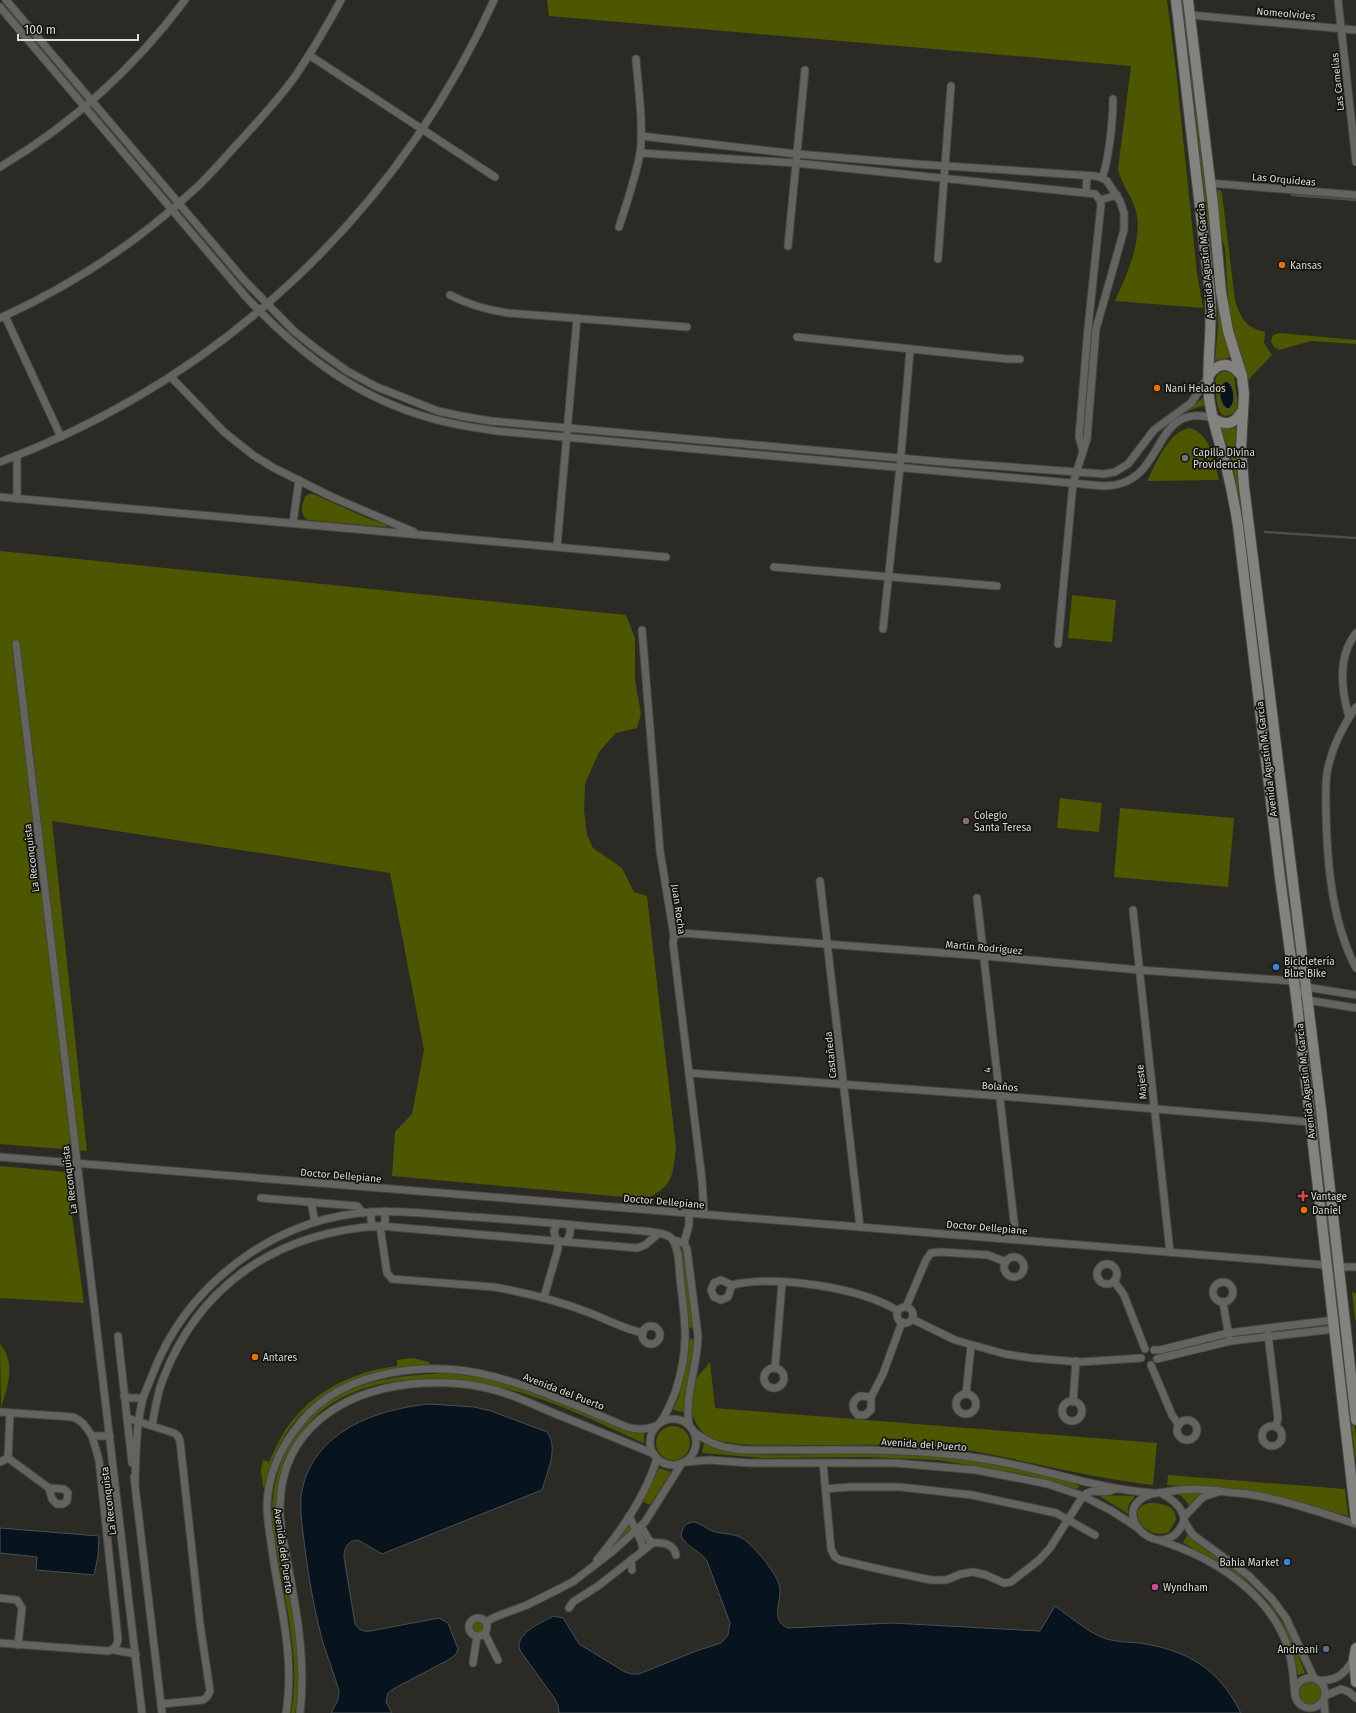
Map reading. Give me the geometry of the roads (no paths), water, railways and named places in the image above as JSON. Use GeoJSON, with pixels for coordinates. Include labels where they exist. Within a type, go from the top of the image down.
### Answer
{"type":"FeatureCollection","features":[{"type":"Feature","properties":{"kind":"main road","name":"Avenida Agustín M. García"},"geometry":{"type":"LineString","coordinates":[[1176,0],[1210,294],[1211,321],[1209,398],[1232,487],[1238,526],[1278,862],[1296,996],[1356,1520]]}},
{"type":"Feature","properties":{"kind":"main road","name":"Avenida Agustín M. García"},"geometry":{"type":"LineString","coordinates":[[1188,0],[1222,299],[1228,331],[1242,376],[1243,410],[1241,449],[1244,486],[1306,986],[1355,1400],[1356,1420]]}},
{"type":"Feature","properties":{"kind":"main road"},"geometry":{"type":"LineString","coordinates":[[1209,376],[1214,368],[1220,365],[1226,365],[1236,369],[1242,376]]}},
{"type":"Feature","properties":{"kind":"main road"},"geometry":{"type":"LineString","coordinates":[[1213,418],[1218,422],[1228,424],[1236,420],[1243,410]]}},
{"type":"Feature","properties":{"kind":"main road"},"geometry":{"type":"LineString","coordinates":[[1356,1648],[1354,1659],[1356,1682]]}},
{"type":"Feature","properties":{"kind":"street"},"geometry":{"type":"LineString","coordinates":[[6,0],[244,280],[294,331],[347,371],[377,387],[416,404],[461,416],[568,428],[1076,473],[1110,474],[1120,470],[1128,464],[1154,430],[1191,402],[1209,376]]}},
{"type":"Feature","properties":{"kind":"street"},"geometry":{"type":"LineString","coordinates":[[0,167],[36,143],[92,101],[140,56],[185,0]]}},
{"type":"Feature","properties":{"kind":"street"},"geometry":{"type":"LineString","coordinates":[[61,437],[3,317],[64,285],[91,268],[146,230],[197,188],[263,116],[295,76],[341,0]]}},
{"type":"Feature","properties":{"kind":"street"},"geometry":{"type":"LineString","coordinates":[[0,462],[61,437],[104,417],[171,377],[223,341],[268,305],[322,252],[360,211],[380,187],[423,129],[476,40],[494,0]]}},
{"type":"Feature","properties":{"kind":"street","name":"Las Camelias"},"geometry":{"type":"LineString","coordinates":[[1338,0],[1356,162]]}},
{"type":"Feature","properties":{"kind":"street"},"geometry":{"type":"LineString","coordinates":[[0,8],[260,312],[286,338],[326,369],[376,398],[424,416],[461,426],[567,437],[1103,486],[1116,485],[1128,481],[1138,474],[1163,436],[1177,423],[1188,416],[1197,415],[1213,418]]}},
{"type":"Feature","properties":{"kind":"street","name":"Nomeolvides"},"geometry":{"type":"LineString","coordinates":[[1190,15],[1356,30]]}},
{"type":"Feature","properties":{"kind":"street"},"geometry":{"type":"LineString","coordinates":[[309,55],[495,177]]}},
{"type":"Feature","properties":{"kind":"street"},"geometry":{"type":"LineString","coordinates":[[619,227],[627,204],[640,153],[641,136],[636,59]]}},
{"type":"Feature","properties":{"kind":"street"},"geometry":{"type":"LineString","coordinates":[[788,246],[805,70]]}},
{"type":"Feature","properties":{"kind":"street"},"geometry":{"type":"LineString","coordinates":[[938,259],[951,86]]}},
{"type":"Feature","properties":{"kind":"street"},"geometry":{"type":"LineString","coordinates":[[1102,178],[1110,139],[1114,99]]}},
{"type":"Feature","properties":{"kind":"street"},"geometry":{"type":"LineString","coordinates":[[641,136],[797,154],[946,167],[1087,176],[1102,178],[1107,181],[1117,195],[1124,214],[1124,230],[1096,329],[1087,439],[1073,483],[1058,644]]}},
{"type":"Feature","properties":{"kind":"street"},"geometry":{"type":"LineString","coordinates":[[640,153],[796,163],[944,177],[1094,194],[1100,200],[1079,437],[1083,452]]}},
{"type":"Feature","properties":{"kind":"street"},"geometry":{"type":"LineString","coordinates":[[1086,192],[1087,176]]}},
{"type":"Feature","properties":{"kind":"street","name":"Las Orquídeas"},"geometry":{"type":"LineString","coordinates":[[1210,183],[1356,195]]}},
{"type":"Feature","properties":{"kind":"street"},"geometry":{"type":"LineString","coordinates":[[1100,200],[1117,195]]}},
{"type":"Feature","properties":{"kind":"street"},"geometry":{"type":"LineString","coordinates":[[450,295],[467,304],[491,310],[687,327]]}},
{"type":"Feature","properties":{"kind":"street"},"geometry":{"type":"LineString","coordinates":[[1091,303],[1104,304]]}},
{"type":"Feature","properties":{"kind":"street"},"geometry":{"type":"LineString","coordinates":[[557,547],[577,318]]}},
{"type":"Feature","properties":{"kind":"street"},"geometry":{"type":"LineString","coordinates":[[797,337],[910,350],[1007,359],[1020,358]]}},
{"type":"Feature","properties":{"kind":"street"},"geometry":{"type":"LineString","coordinates":[[883,629],[900,467],[910,350]]}},
{"type":"Feature","properties":{"kind":"street"},"geometry":{"type":"LineString","coordinates":[[171,377],[224,432],[240,445],[274,468],[332,497],[419,534]]}},
{"type":"Feature","properties":{"kind":"street"},"geometry":{"type":"LineString","coordinates":[[1172,416],[1177,423]]}},
{"type":"Feature","properties":{"kind":"street"},"geometry":{"type":"LineString","coordinates":[[732,453],[733,443]]}},
{"type":"Feature","properties":{"kind":"street"},"geometry":{"type":"LineString","coordinates":[[17,456],[17,499]]}},
{"type":"Feature","properties":{"kind":"street"},"geometry":{"type":"LineString","coordinates":[[1134,458],[1137,457],[1142,459],[1144,467]]}},
{"type":"Feature","properties":{"kind":"street"},"geometry":{"type":"LineString","coordinates":[[1128,464],[1128,469],[1131,472],[1138,474]]}},
{"type":"Feature","properties":{"kind":"street"},"geometry":{"type":"LineString","coordinates":[[293,524],[299,480]]}},
{"type":"Feature","properties":{"kind":"street"},"geometry":{"type":"LineString","coordinates":[[0,497],[666,557]]}},
{"type":"Feature","properties":{"kind":"street"},"geometry":{"type":"LineString","coordinates":[[774,566],[997,586]]}},
{"type":"Feature","properties":{"kind":"street","name":"Juan Rocha"},"geometry":{"type":"LineString","coordinates":[[642,630],[660,851],[674,936],[673,943],[702,1180],[704,1214]]}},
{"type":"Feature","properties":{"kind":"street"},"geometry":{"type":"LineString","coordinates":[[1349,717],[1344,696],[1342,674],[1343,660],[1346,648],[1356,633]]}},
{"type":"Feature","properties":{"kind":"street","name":"La Reconquista"},"geometry":{"type":"LineString","coordinates":[[16,644],[142,1713]]}},
{"type":"Feature","properties":{"kind":"street"},"geometry":{"type":"LineString","coordinates":[[1356,707],[1338,736],[1331,756],[1327,774],[1326,829],[1328,858],[1344,942],[1356,968]]}},
{"type":"Feature","properties":{"kind":"street","name":"Castañeda"},"geometry":{"type":"LineString","coordinates":[[820,880],[860,1227]]}},
{"type":"Feature","properties":{"kind":"street","name":"4"},"geometry":{"type":"LineString","coordinates":[[977,898],[1001,1096],[1016,1239]]}},
{"type":"Feature","properties":{"kind":"street","name":"Majeste"},"geometry":{"type":"LineString","coordinates":[[1133,910],[1170,1252]]}},
{"type":"Feature","properties":{"kind":"street","name":"Martín Rodríguez"},"geometry":{"type":"LineString","coordinates":[[674,936],[681,933],[1294,981]]}},
{"type":"Feature","properties":{"kind":"street"},"geometry":{"type":"LineString","coordinates":[[1294,981],[1304,974]]}},
{"type":"Feature","properties":{"kind":"street"},"geometry":{"type":"LineString","coordinates":[[1296,996],[1306,986],[1356,995]]}},
{"type":"Feature","properties":{"kind":"street"},"geometry":{"type":"LineString","coordinates":[[1329,1003],[1330,991]]}},
{"type":"Feature","properties":{"kind":"street"},"geometry":{"type":"LineString","coordinates":[[1307,1000],[1356,1008]]}},
{"type":"Feature","properties":{"kind":"street","name":"Bolaños"},"geometry":{"type":"LineString","coordinates":[[689,1073],[1154,1108],[1310,1122]]}},
{"type":"Feature","properties":{"kind":"street","name":"Doctor Dellepiane"},"geometry":{"type":"LineString","coordinates":[[0,1158],[1326,1265]]}},
{"type":"Feature","properties":{"kind":"street"},"geometry":{"type":"LineString","coordinates":[[261,1198],[356,1206],[363,1213]]}},
{"type":"Feature","properties":{"kind":"street"},"geometry":{"type":"LineString","coordinates":[[311,1202],[315,1222]]}},
{"type":"Feature","properties":{"kind":"street"},"geometry":{"type":"LineString","coordinates":[[135,1482],[143,1398],[156,1366],[169,1340],[192,1304],[226,1271],[257,1249],[281,1235],[315,1222],[363,1213],[385,1211],[644,1231],[666,1234],[673,1240],[684,1243]]}},
{"type":"Feature","properties":{"kind":"street"},"geometry":{"type":"LineString","coordinates":[[385,1211],[380,1226],[387,1274],[392,1279],[494,1287],[544,1297],[606,1319],[630,1330],[643,1333]]}},
{"type":"Feature","properties":{"kind":"street"},"geometry":{"type":"LineString","coordinates":[[371,1212],[371,1221],[380,1226]]}},
{"type":"Feature","properties":{"kind":"street"},"geometry":{"type":"LineString","coordinates":[[689,1213],[689,1224],[684,1243],[689,1258],[698,1336],[698,1349],[689,1401],[689,1425]]}},
{"type":"Feature","properties":{"kind":"street"},"geometry":{"type":"LineString","coordinates":[[544,1297],[558,1249],[554,1231],[557,1224]]}},
{"type":"Feature","properties":{"kind":"street"},"geometry":{"type":"LineString","coordinates":[[567,1241],[570,1234],[570,1225]]}},
{"type":"Feature","properties":{"kind":"street"},"geometry":{"type":"LineString","coordinates":[[152,1426],[163,1380],[177,1348],[204,1307],[229,1282],[243,1271],[268,1256],[298,1242],[337,1231],[380,1226],[637,1248],[645,1245],[658,1234]]}},
{"type":"Feature","properties":{"kind":"street"},"geometry":{"type":"LineString","coordinates":[[673,1240],[678,1257],[686,1348],[682,1370],[673,1398],[652,1432],[650,1439],[651,1447],[656,1456],[669,1464],[684,1462]]}},
{"type":"Feature","properties":{"kind":"street"},"geometry":{"type":"LineString","coordinates":[[898,1311],[906,1307],[926,1260],[931,1252],[988,1255],[1006,1262]]}},
{"type":"Feature","properties":{"kind":"street"},"geometry":{"type":"LineString","coordinates":[[1339,1267],[1356,1267]]}},
{"type":"Feature","properties":{"kind":"street"},"geometry":{"type":"LineString","coordinates":[[1114,1281],[1124,1295],[1145,1349]]}},
{"type":"Feature","properties":{"kind":"street"},"geometry":{"type":"LineString","coordinates":[[732,1285],[740,1283],[782,1283],[839,1289],[887,1304],[898,1311]]}},
{"type":"Feature","properties":{"kind":"street"},"geometry":{"type":"LineString","coordinates":[[775,1368],[782,1283]]}},
{"type":"Feature","properties":{"kind":"street"},"geometry":{"type":"LineString","coordinates":[[1223,1302],[1228,1333],[1231,1341]]}},
{"type":"Feature","properties":{"kind":"street"},"geometry":{"type":"LineString","coordinates":[[906,1307],[912,1311],[912,1319]]}},
{"type":"Feature","properties":{"kind":"street"},"geometry":{"type":"LineString","coordinates":[[898,1311],[898,1318],[902,1322],[908,1322],[912,1319]]}},
{"type":"Feature","properties":{"kind":"street"},"geometry":{"type":"LineString","coordinates":[[912,1319],[955,1340],[971,1346],[1031,1358],[1076,1362],[1141,1358]]}},
{"type":"Feature","properties":{"kind":"street"},"geometry":{"type":"LineString","coordinates":[[871,1397],[883,1374],[902,1322]]}},
{"type":"Feature","properties":{"kind":"street"},"geometry":{"type":"LineString","coordinates":[[1151,1365],[1144,1363],[1141,1358],[1141,1353],[1145,1349],[1150,1348],[1160,1350],[1228,1333],[1268,1328],[1334,1324]]}},
{"type":"Feature","properties":{"kind":"street"},"geometry":{"type":"LineString","coordinates":[[1151,1365],[1157,1359],[1231,1341],[1269,1337],[1334,1324]]}},
{"type":"Feature","properties":{"kind":"street"},"geometry":{"type":"LineString","coordinates":[[1268,1328],[1278,1418],[1276,1427]]}},
{"type":"Feature","properties":{"kind":"street"},"geometry":{"type":"LineString","coordinates":[[118,1336],[126,1418],[162,1713]]}},
{"type":"Feature","properties":{"kind":"street"},"geometry":{"type":"LineString","coordinates":[[686,1336],[698,1336]]}},
{"type":"Feature","properties":{"kind":"street"},"geometry":{"type":"LineString","coordinates":[[966,1394],[971,1346]]}},
{"type":"Feature","properties":{"kind":"street"},"geometry":{"type":"LineString","coordinates":[[1154,1350],[1157,1354],[1157,1359]]}},
{"type":"Feature","properties":{"kind":"street"},"geometry":{"type":"LineString","coordinates":[[1073,1402],[1076,1362]]}},
{"type":"Feature","properties":{"kind":"street"},"geometry":{"type":"LineString","coordinates":[[1151,1365],[1172,1415],[1179,1425]]}},
{"type":"Feature","properties":{"kind":"street","name":"Avenida del Puerto"},"geometry":{"type":"LineString","coordinates":[[286,1713],[289,1686],[287,1646],[270,1536],[267,1502],[270,1476],[280,1452],[295,1428],[320,1402],[338,1390],[368,1378],[406,1371],[440,1369],[463,1371],[500,1378],[542,1392],[632,1428],[647,1429],[658,1424]]}},
{"type":"Feature","properties":{"kind":"street","name":"Avenida del Puerto"},"geometry":{"type":"LineString","coordinates":[[300,1713],[303,1671],[301,1647],[281,1527],[280,1493],[286,1469],[292,1456],[306,1434],[328,1412],[358,1396],[398,1386],[431,1383],[471,1385],[506,1393],[656,1456]]}},
{"type":"Feature","properties":{"kind":"street"},"geometry":{"type":"LineString","coordinates":[[124,1396],[131,1398],[143,1398]]}},
{"type":"Feature","properties":{"kind":"street"},"geometry":{"type":"LineString","coordinates":[[0,1412],[73,1417],[80,1420],[92,1436],[99,1460],[118,1639],[117,1646],[114,1650]]}},
{"type":"Feature","properties":{"kind":"street"},"geometry":{"type":"LineString","coordinates":[[8,1458],[10,1413]]}},
{"type":"Feature","properties":{"kind":"street"},"geometry":{"type":"LineString","coordinates":[[126,1418],[174,1433],[178,1436],[180,1441],[200,1624],[210,1691],[209,1695],[203,1700],[161,1704]]}},
{"type":"Feature","properties":{"kind":"street"},"geometry":{"type":"LineString","coordinates":[[486,1622],[541,1599],[574,1580],[589,1570],[639,1528],[684,1462],[691,1457],[696,1445],[694,1432],[684,1421],[672,1418],[658,1424]]}},
{"type":"Feature","properties":{"kind":"street","name":"Avenida del Puerto"},"geometry":{"type":"LineString","coordinates":[[694,1432],[714,1444],[745,1450],[891,1450],[948,1454],[978,1458],[1070,1477],[1115,1489],[1157,1493]]}},
{"type":"Feature","properties":{"kind":"street"},"geometry":{"type":"LineString","coordinates":[[92,1436],[110,1436]]}},
{"type":"Feature","properties":{"kind":"street"},"geometry":{"type":"LineString","coordinates":[[589,1570],[604,1552],[645,1491],[656,1456]]}},
{"type":"Feature","properties":{"kind":"street"},"geometry":{"type":"LineString","coordinates":[[0,1462],[8,1458]]}},
{"type":"Feature","properties":{"kind":"street"},"geometry":{"type":"LineString","coordinates":[[8,1458],[49,1488]]}},
{"type":"Feature","properties":{"kind":"street","name":"Avenida del Puerto"},"geometry":{"type":"LineString","coordinates":[[684,1462],[710,1460],[750,1463],[895,1463],[960,1468],[1027,1480],[1083,1496],[1112,1511],[1138,1528]]}},
{"type":"Feature","properties":{"kind":"street"},"geometry":{"type":"LineString","coordinates":[[823,1463],[831,1549],[834,1557],[840,1560],[931,1580],[943,1581],[961,1574],[973,1572],[986,1575],[1004,1583],[1011,1582],[1045,1554],[1069,1520],[1083,1496],[1092,1490],[1104,1493],[1115,1489]]}},
{"type":"Feature","properties":{"kind":"street"},"geometry":{"type":"LineString","coordinates":[[826,1489],[849,1487],[900,1487],[966,1494],[1056,1513],[1096,1535]]}},
{"type":"Feature","properties":{"kind":"street"},"geometry":{"type":"LineString","coordinates":[[1306,1713],[1296,1698],[1291,1664],[1285,1640],[1271,1616],[1252,1592],[1226,1572],[1194,1552],[1147,1536],[1138,1528],[1133,1520],[1133,1510],[1140,1500],[1157,1493],[1202,1489],[1267,1498],[1356,1524]]}},
{"type":"Feature","properties":{"kind":"street"},"geometry":{"type":"LineString","coordinates":[[1159,1540],[1168,1539],[1177,1533],[1184,1519],[1203,1497],[1221,1491]]}},
{"type":"Feature","properties":{"kind":"street"},"geometry":{"type":"LineString","coordinates":[[1157,1493],[1175,1502],[1180,1508],[1184,1519],[1194,1535],[1248,1575],[1272,1599],[1286,1618],[1316,1679],[1324,1687],[1325,1713]]}},
{"type":"Feature","properties":{"kind":"street"},"geometry":{"type":"LineString","coordinates":[[629,1516],[653,1543]]}},
{"type":"Feature","properties":{"kind":"street"},"geometry":{"type":"LineString","coordinates":[[639,1528],[643,1550]]}},
{"type":"Feature","properties":{"kind":"street"},"geometry":{"type":"LineString","coordinates":[[569,1608],[573,1602],[598,1586],[653,1543],[660,1542],[669,1545],[674,1548],[676,1555]]}},
{"type":"Feature","properties":{"kind":"street"},"geometry":{"type":"LineString","coordinates":[[631,1560],[632,1570]]}},
{"type":"Feature","properties":{"kind":"street"},"geometry":{"type":"LineString","coordinates":[[0,1598],[17,1600],[22,1608],[18,1645]]}},
{"type":"Feature","properties":{"kind":"street"},"geometry":{"type":"LineString","coordinates":[[478,1618],[486,1622],[488,1628],[485,1634],[477,1636],[470,1631],[470,1622],[478,1618]]}},
{"type":"Feature","properties":{"kind":"street"},"geometry":{"type":"LineString","coordinates":[[485,1634],[498,1660]]}},
{"type":"Feature","properties":{"kind":"street"},"geometry":{"type":"LineString","coordinates":[[473,1663],[477,1636]]}},
{"type":"Feature","properties":{"kind":"street"},"geometry":{"type":"LineString","coordinates":[[0,1643],[108,1651],[114,1650],[136,1654]]}},
{"type":"Feature","properties":{"kind":"street"},"geometry":{"type":"LineString","coordinates":[[1295,1694],[1297,1685],[1300,1681],[1309,1678],[1334,1679],[1341,1676],[1354,1659]]}},
{"type":"Feature","properties":{"kind":"street"},"geometry":{"type":"LineString","coordinates":[[1301,1705],[1314,1708],[1318,1706],[1325,1698],[1341,1689],[1349,1692],[1356,1698]]}},
{"type":"Feature","properties":{"kind":"waterway"},"geometry":{"type":"LineString","coordinates":[[1292,195],[1356,200]]}},
{"type":"Feature","properties":{"kind":"waterway"},"geometry":{"type":"LineString","coordinates":[[1265,532],[1356,538]]}},
{"type":"Feature","properties":{"kind":"place","name":"Kansas"},"geometry":{"type":"Point","coordinates":[1282,265]}},
{"type":"Feature","properties":{"kind":"place","name":"Nani Helados"},"geometry":{"type":"Point","coordinates":[1157,388]}},
{"type":"Feature","properties":{"kind":"place","name":"Capilla Divina Providencia"},"geometry":{"type":"Point","coordinates":[1185,458]}},
{"type":"Feature","properties":{"kind":"place","name":"Colegio Santa Teresa"},"geometry":{"type":"Point","coordinates":[966,821]}},
{"type":"Feature","properties":{"kind":"place","name":"Bicicletería Blue Bike"},"geometry":{"type":"Point","coordinates":[1276,967]}},
{"type":"Feature","properties":{"kind":"place","name":"Vantage"},"geometry":{"type":"Point","coordinates":[1303,1196]}},
{"type":"Feature","properties":{"kind":"place","name":"Daniel"},"geometry":{"type":"Point","coordinates":[1304,1210]}},
{"type":"Feature","properties":{"kind":"place","name":"Antares"},"geometry":{"type":"Point","coordinates":[255,1357]}},
{"type":"Feature","properties":{"kind":"place","name":"Bahia Market"},"geometry":{"type":"Point","coordinates":[1287,1562]}},
{"type":"Feature","properties":{"kind":"place","name":"Wyndham"},"geometry":{"type":"Point","coordinates":[1155,1587]}},
{"type":"Feature","properties":{"kind":"place","name":"Andreani"},"geometry":{"type":"Point","coordinates":[1326,1649]}}]}
